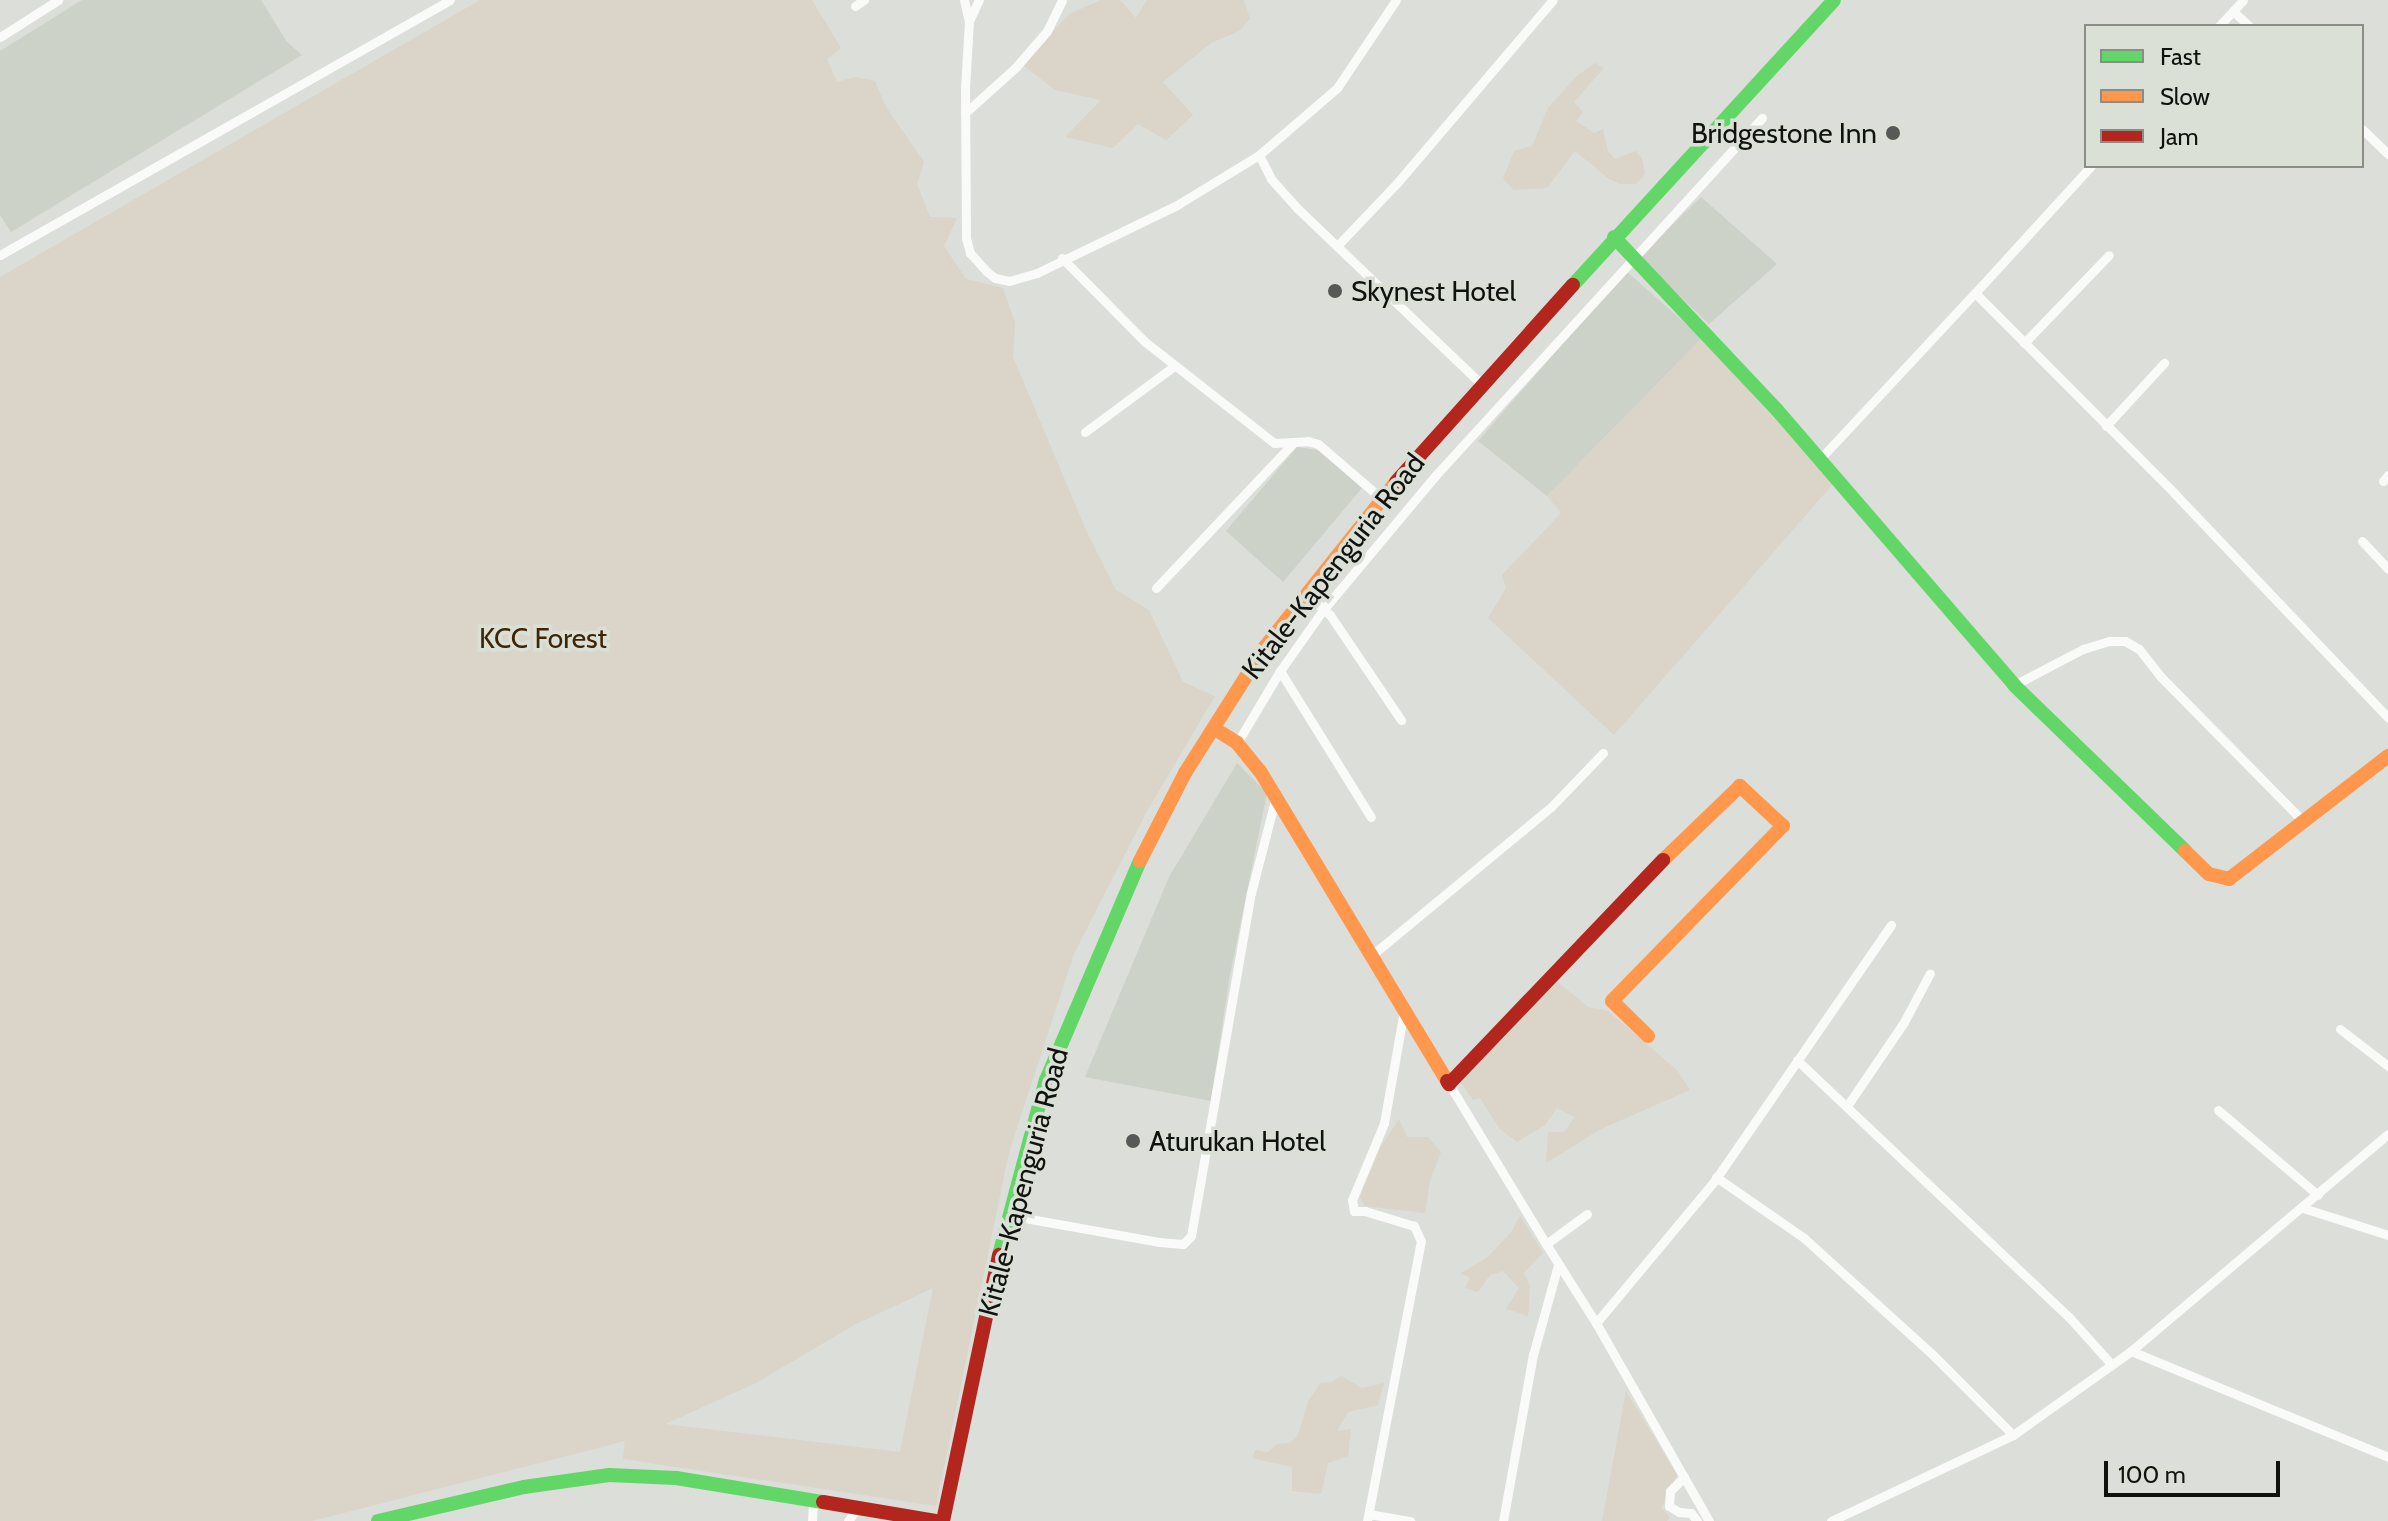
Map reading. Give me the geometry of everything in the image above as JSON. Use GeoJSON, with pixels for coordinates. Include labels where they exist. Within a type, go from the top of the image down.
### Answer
{"type":"FeatureCollection","features":[{"type":"Feature","properties":{"kind":"main road","name":"Kitale-Kapenguria Road"},"geometry":{"type":"LineString","coordinates":[[943,1521],[1008,1215],[1046,1080],[1097,953],[1155,826],[1264,648],[1382,499],[1614,237],[1834,0]]}},
{"type":"Feature","properties":{"kind":"main road"},"geometry":{"type":"LineString","coordinates":[[1614,237],[1777,410],[2014,685],[2209,874],[2220,880],[2229,879],[2388,756]]}},
{"type":"Feature","properties":{"kind":"main road"},"geometry":{"type":"LineString","coordinates":[[1215,729],[1237,743],[1276,796],[1449,1084],[1615,907],[1740,786],[1783,826],[1612,1001],[1648,1036]]}},
{"type":"Feature","properties":{"kind":"main road"},"geometry":{"type":"LineString","coordinates":[[378,1521],[524,1487],[598,1475],[676,1478],[813,1502],[851,1516],[935,1521]]}},
{"type":"Feature","properties":{"kind":"street"},"geometry":{"type":"LineString","coordinates":[[0,37],[58,0]]}},
{"type":"Feature","properties":{"kind":"street"},"geometry":{"type":"LineString","coordinates":[[0,255],[450,0]]}},
{"type":"Feature","properties":{"kind":"street"},"geometry":{"type":"LineString","coordinates":[[964,0],[969,21],[964,203],[970,253],[995,278],[1009,281],[1037,273],[1062,258],[1177,205],[1259,155],[1337,88],[1396,0]]}},
{"type":"Feature","properties":{"kind":"street"},"geometry":{"type":"LineString","coordinates":[[969,21],[979,0]]}},
{"type":"Feature","properties":{"kind":"street"},"geometry":{"type":"LineString","coordinates":[[965,113],[1015,68],[1047,31],[1062,0]]}},
{"type":"Feature","properties":{"kind":"street"},"geometry":{"type":"LineString","coordinates":[[1337,246],[1397,183],[1553,0]]}},
{"type":"Feature","properties":{"kind":"street"},"geometry":{"type":"LineString","coordinates":[[2221,24],[2243,0]]}},
{"type":"Feature","properties":{"kind":"street"},"geometry":{"type":"LineString","coordinates":[[2233,11],[2247,24]]}},
{"type":"Feature","properties":{"kind":"street"},"geometry":{"type":"LineString","coordinates":[[1237,743],[1280,671],[1323,610],[1435,476],[1633,258],[1673,219],[1762,118]]}},
{"type":"Feature","properties":{"kind":"street"},"geometry":{"type":"LineString","coordinates":[[2364,131],[2388,154]]}},
{"type":"Feature","properties":{"kind":"street"},"geometry":{"type":"LineString","coordinates":[[1259,155],[1271,179],[1483,386]]}},
{"type":"Feature","properties":{"kind":"street"},"geometry":{"type":"LineString","coordinates":[[1819,460],[2089,168]]}},
{"type":"Feature","properties":{"kind":"street"},"geometry":{"type":"LineString","coordinates":[[2024,343],[2109,255]]}},
{"type":"Feature","properties":{"kind":"street"},"geometry":{"type":"LineString","coordinates":[[1062,258],[1173,367],[1274,443],[1308,441],[1328,450],[1382,499]]}},
{"type":"Feature","properties":{"kind":"street"},"geometry":{"type":"LineString","coordinates":[[1975,293],[2388,718]]}},
{"type":"Feature","properties":{"kind":"street"},"geometry":{"type":"LineString","coordinates":[[2106,426],[2164,363]]}},
{"type":"Feature","properties":{"kind":"street"},"geometry":{"type":"LineString","coordinates":[[1085,432],[1173,367]]}},
{"type":"Feature","properties":{"kind":"street"},"geometry":{"type":"LineString","coordinates":[[1156,588],[1294,442]]}},
{"type":"Feature","properties":{"kind":"street"},"geometry":{"type":"LineString","coordinates":[[2362,541],[2388,569]]}},
{"type":"Feature","properties":{"kind":"street"},"geometry":{"type":"LineString","coordinates":[[1306,594],[1323,610],[1401,720]]}},
{"type":"Feature","properties":{"kind":"street"},"geometry":{"type":"LineString","coordinates":[[2014,685],[2083,649],[2110,641],[2125,641],[2139,649],[2160,676],[2302,820]]}},
{"type":"Feature","properties":{"kind":"street"},"geometry":{"type":"LineString","coordinates":[[1280,671],[1371,817]]}},
{"type":"Feature","properties":{"kind":"street"},"geometry":{"type":"LineString","coordinates":[[1372,955],[1551,807],[1603,753]]}},
{"type":"Feature","properties":{"kind":"street"},"geometry":{"type":"LineString","coordinates":[[1008,1215],[1159,1242],[1183,1244],[1191,1236],[1251,893],[1276,796]]}},
{"type":"Feature","properties":{"kind":"street"},"geometry":{"type":"LineString","coordinates":[[1596,1323],[1716,1177],[1891,925]]}},
{"type":"Feature","properties":{"kind":"street"},"geometry":{"type":"LineString","coordinates":[[1847,1106],[1904,1022],[1930,973]]}},
{"type":"Feature","properties":{"kind":"street"},"geometry":{"type":"LineString","coordinates":[[1404,1011],[1384,1123],[1352,1200],[1354,1211],[1414,1226],[1421,1241],[1368,1518],[1410,1521]]}},
{"type":"Feature","properties":{"kind":"street"},"geometry":{"type":"LineString","coordinates":[[2340,1029],[2388,1066]]}},
{"type":"Feature","properties":{"kind":"street"},"geometry":{"type":"LineString","coordinates":[[1797,1060],[2069,1317],[2112,1365]]}},
{"type":"Feature","properties":{"kind":"street"},"geometry":{"type":"LineString","coordinates":[[1449,1084],[1596,1323],[1709,1521]]}},
{"type":"Feature","properties":{"kind":"street"},"geometry":{"type":"LineString","coordinates":[[2218,1110],[2318,1195]]}},
{"type":"Feature","properties":{"kind":"street"},"geometry":{"type":"LineString","coordinates":[[1831,1521],[2013,1435],[2131,1351],[2388,1134]]}},
{"type":"Feature","properties":{"kind":"street"},"geometry":{"type":"LineString","coordinates":[[1716,1177],[1804,1238],[1891,1315],[2013,1435]]}},
{"type":"Feature","properties":{"kind":"street"},"geometry":{"type":"LineString","coordinates":[[2303,1208],[2388,1235]]}},
{"type":"Feature","properties":{"kind":"street"},"geometry":{"type":"LineString","coordinates":[[1546,1244],[1587,1214]]}},
{"type":"Feature","properties":{"kind":"street"},"geometry":{"type":"LineString","coordinates":[[1503,1521],[1533,1355],[1558,1265]]}},
{"type":"Feature","properties":{"kind":"street"},"geometry":{"type":"LineString","coordinates":[[2131,1351],[2388,1457]]}},
{"type":"Feature","properties":{"kind":"street"},"geometry":{"type":"LineString","coordinates":[[1684,1477],[1670,1491],[1669,1506],[1679,1512],[1691,1513],[1697,1521]]}},
{"type":"Feature","properties":{"kind":"street"},"geometry":{"type":"LineString","coordinates":[[812,1521],[813,1502]]}},
{"type":"Feature","properties":{"kind":"shaded area"},"geometry":{"type":"Polygon","coordinates":[[[82,0],[261,0],[287,42],[302,55],[11,232],[0,215],[0,51],[82,0]]]}},
{"type":"Feature","properties":{"kind":"shaded area"},"geometry":{"type":"Polygon","coordinates":[[[1701,197],[1777,264],[1709,324],[1639,257],[1701,197]]]}},
{"type":"Feature","properties":{"kind":"shaded area"},"geometry":{"type":"Polygon","coordinates":[[[1626,271],[1702,338],[1547,496],[1478,441],[1626,271]]]}},
{"type":"Feature","properties":{"kind":"shaded area"},"geometry":{"type":"Polygon","coordinates":[[[1297,447],[1323,451],[1362,488],[1283,582],[1226,531],[1297,447]]]}},
{"type":"Feature","properties":{"kind":"shaded area"},"geometry":{"type":"Polygon","coordinates":[[[1237,763],[1267,793],[1229,980],[1211,1101],[1085,1077],[1169,877],[1237,763]]]}},
{"type":"Feature","properties":{"kind":"green space","name":"KCC Forest"},"geometry":{"type":"Polygon","coordinates":[[[480,0],[812,0],[841,48],[827,59],[837,82],[856,77],[875,81],[886,107],[924,162],[917,184],[930,217],[957,218],[944,246],[966,279],[1003,288],[1015,323],[1013,357],[1086,530],[1116,590],[1149,610],[1183,682],[1215,696],[1147,811],[1074,954],[1009,1152],[936,1506],[623,1459],[625,1441],[312,1521],[0,1521],[0,277],[480,0]],[[933,1288],[854,1325],[756,1383],[665,1424],[900,1452],[933,1288]]]}},
{"type":"Feature","properties":{"kind":"green space"},"geometry":{"type":"Polygon","coordinates":[[[1101,0],[1120,0],[1136,18],[1147,0],[1244,0],[1250,19],[1239,31],[1211,43],[1163,82],[1193,115],[1166,140],[1138,124],[1113,148],[1065,137],[1101,100],[1055,90],[1023,65],[1069,14],[1101,0]]]}},
{"type":"Feature","properties":{"kind":"green space"},"geometry":{"type":"Polygon","coordinates":[[[1595,63],[1604,68],[1574,102],[1583,112],[1576,121],[1594,133],[1603,129],[1608,151],[1615,159],[1636,151],[1642,159],[1645,174],[1636,184],[1620,184],[1609,179],[1575,151],[1547,188],[1514,190],[1503,179],[1514,151],[1532,146],[1548,108],[1577,76],[1595,63]]]}},
{"type":"Feature","properties":{"kind":"green space"},"geometry":{"type":"Polygon","coordinates":[[[1702,338],[1833,484],[1614,735],[1488,618],[1506,588],[1502,575],[1561,513],[1547,496],[1702,338]]]}},
{"type":"Feature","properties":{"kind":"green space"},"geometry":{"type":"Polygon","coordinates":[[[1554,979],[1588,1007],[1608,1011],[1677,1070],[1690,1090],[1601,1129],[1546,1163],[1548,1132],[1564,1132],[1575,1117],[1557,1108],[1545,1125],[1517,1142],[1500,1129],[1480,1098],[1473,1100],[1460,1081],[1554,979]]]}},
{"type":"Feature","properties":{"kind":"green space"},"geometry":{"type":"Polygon","coordinates":[[[1399,1119],[1407,1137],[1428,1137],[1441,1152],[1430,1181],[1425,1213],[1365,1206],[1360,1197],[1380,1148],[1399,1119]]]}},
{"type":"Feature","properties":{"kind":"green space"},"geometry":{"type":"Polygon","coordinates":[[[1520,1215],[1543,1253],[1524,1273],[1530,1286],[1528,1316],[1506,1309],[1519,1288],[1503,1271],[1490,1275],[1478,1292],[1465,1288],[1470,1278],[1461,1273],[1488,1257],[1512,1231],[1520,1215]]]}},
{"type":"Feature","properties":{"kind":"green space"},"geometry":{"type":"Polygon","coordinates":[[[1341,1376],[1362,1388],[1384,1383],[1378,1405],[1348,1412],[1337,1431],[1351,1429],[1348,1456],[1328,1463],[1321,1494],[1292,1491],[1292,1467],[1252,1458],[1255,1450],[1268,1452],[1277,1444],[1290,1443],[1298,1435],[1308,1402],[1320,1383],[1332,1382],[1341,1376]]]}},
{"type":"Feature","properties":{"kind":"green space"},"geometry":{"type":"Polygon","coordinates":[[[1626,1391],[1677,1475],[1661,1508],[1670,1517],[1667,1521],[1602,1521],[1626,1391]]]}},
{"type":"Feature","properties":{"kind":"traffic: fast"},"geometry":{"type":"LineString","coordinates":[[1573,285],[1834,0]]}},
{"type":"Feature","properties":{"kind":"traffic: fast"},"geometry":{"type":"LineString","coordinates":[[1614,237],[1777,410],[2014,685],[2185,851]]}},
{"type":"Feature","properties":{"kind":"traffic: fast"},"geometry":{"type":"LineString","coordinates":[[999,1255],[1046,1080],[1140,861]]}},
{"type":"Feature","properties":{"kind":"traffic: fast"},"geometry":{"type":"LineString","coordinates":[[378,1521],[524,1487],[609,1475],[676,1478],[823,1502]]}},
{"type":"Feature","properties":{"kind":"traffic: slow"},"geometry":{"type":"LineString","coordinates":[[1140,861],[1185,773],[1264,648],[1396,482]]}},
{"type":"Feature","properties":{"kind":"traffic: slow"},"geometry":{"type":"LineString","coordinates":[[1215,729],[1237,743],[1260,771],[1447,1081]]}},
{"type":"Feature","properties":{"kind":"traffic: slow"},"geometry":{"type":"LineString","coordinates":[[2185,851],[2209,874],[2229,879],[2388,756]]}},
{"type":"Feature","properties":{"kind":"traffic: slow"},"geometry":{"type":"LineString","coordinates":[[1648,1036],[1612,1001],[1783,826],[1740,786],[1663,860]]}},
{"type":"Feature","properties":{"kind":"traffic: jam"},"geometry":{"type":"LineString","coordinates":[[1396,482],[1573,285]]}},
{"type":"Feature","properties":{"kind":"traffic: jam"},"geometry":{"type":"LineString","coordinates":[[1447,1081],[1449,1084],[1663,860]]}},
{"type":"Feature","properties":{"kind":"traffic: jam"},"geometry":{"type":"LineString","coordinates":[[943,1521],[999,1255]]}},
{"type":"Feature","properties":{"kind":"traffic: jam"},"geometry":{"type":"LineString","coordinates":[[823,1502],[935,1521]]}},
{"type":"Feature","properties":{"kind":"place","name":"Bridgestone Inn"},"geometry":{"type":"Point","coordinates":[1893,133]}},
{"type":"Feature","properties":{"kind":"place","name":"Skynest Hotel"},"geometry":{"type":"Point","coordinates":[1335,291]}},
{"type":"Feature","properties":{"kind":"place","name":"Aturukan Hotel"},"geometry":{"type":"Point","coordinates":[1133,1141]}}]}
